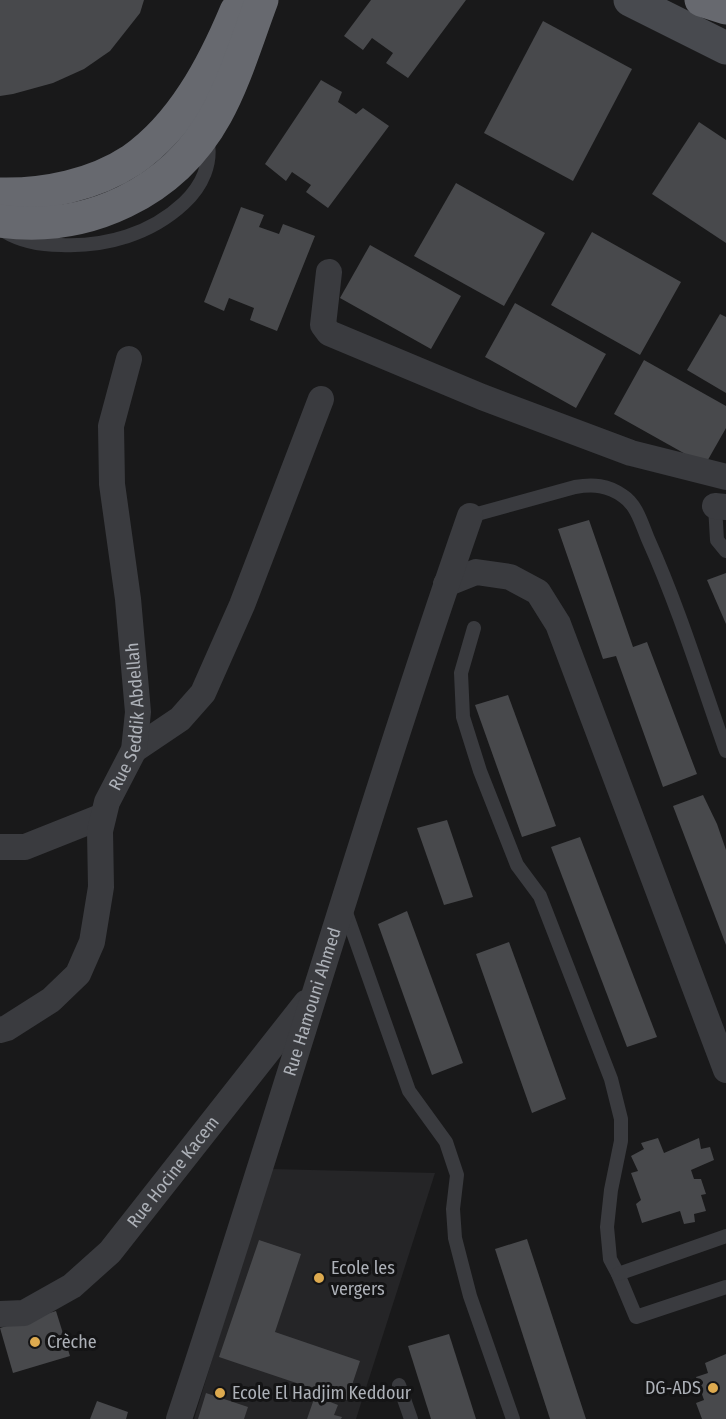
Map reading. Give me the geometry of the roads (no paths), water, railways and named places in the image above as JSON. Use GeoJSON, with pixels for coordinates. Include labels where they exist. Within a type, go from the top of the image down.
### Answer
{"type":"FeatureCollection","features":[{"type":"Feature","properties":{"kind":"highway"},"geometry":{"type":"LineString","coordinates":[[0,194],[49,191],[78,184],[105,174],[132,160],[161,134],[192,96],[208,70],[240,0]]}},
{"type":"Feature","properties":{"kind":"highway"},"geometry":{"type":"LineString","coordinates":[[0,221],[18,224],[77,219],[133,198],[158,182],[181,162],[216,114],[229,87],[262,0]]}},
{"type":"Feature","properties":{"kind":"highway"},"geometry":{"type":"LineString","coordinates":[[701,0],[726,8]]}},
{"type":"Feature","properties":{"kind":"street"},"geometry":{"type":"LineString","coordinates":[[630,0],[726,48]]}},
{"type":"Feature","properties":{"kind":"street"},"geometry":{"type":"LineString","coordinates":[[328,272],[323,325],[329,333],[482,397],[631,453],[726,477]]}},
{"type":"Feature","properties":{"kind":"street","name":"Rue Seddik Abdellah"},"geometry":{"type":"LineString","coordinates":[[0,1030],[7,1028],[51,1000],[78,974],[92,942],[101,887],[100,831],[107,802],[134,750],[138,712],[128,599],[112,484],[111,426],[129,359]]}},
{"type":"Feature","properties":{"kind":"street"},"geometry":{"type":"LineString","coordinates":[[134,750],[180,718],[203,693],[242,605],[321,399]]}},
{"type":"Feature","properties":{"kind":"street","name":"Rue Hamouni Ahmed"},"geometry":{"type":"LineString","coordinates":[[179,1419],[226,1278],[446,584],[470,516]]}},
{"type":"Feature","properties":{"kind":"street"},"geometry":{"type":"LineString","coordinates":[[446,584],[476,572],[510,577],[538,592],[558,624],[726,1070]]}},
{"type":"Feature","properties":{"kind":"street"},"geometry":{"type":"LineString","coordinates":[[0,847],[25,847],[104,816]]}},
{"type":"Feature","properties":{"kind":"street","name":"Rue Hocine Kacem"},"geometry":{"type":"LineString","coordinates":[[0,1314],[24,1312],[72,1286],[110,1252],[316,990]]}},
{"type":"Feature","properties":{"kind":"lane"},"geometry":{"type":"LineString","coordinates":[[0,229],[33,243],[66,245],[106,242],[145,230],[179,208],[200,185],[209,153],[205,132]]}},
{"type":"Feature","properties":{"kind":"lane"},"geometry":{"type":"LineString","coordinates":[[470,516],[592,484],[609,488],[624,496],[634,507],[664,574],[726,752]]}},
{"type":"Feature","properties":{"kind":"lane"},"geometry":{"type":"LineString","coordinates":[[721,507],[717,540],[726,551]]}},
{"type":"Feature","properties":{"kind":"lane"},"geometry":{"type":"LineString","coordinates":[[474,628],[461,673],[463,717],[480,771],[517,865],[540,896],[610,1079],[621,1119],[621,1141],[611,1190],[607,1227],[610,1259],[636,1317],[726,1287]]}},
{"type":"Feature","properties":{"kind":"lane"},"geometry":{"type":"LineString","coordinates":[[343,904],[409,1091],[446,1142],[458,1175],[453,1209],[455,1238],[470,1296],[513,1419]]}},
{"type":"Feature","properties":{"kind":"lane"},"geometry":{"type":"LineString","coordinates":[[618,1274],[726,1236]]}},
{"type":"Feature","properties":{"kind":"lane"},"geometry":{"type":"LineString","coordinates":[[399,1385],[411,1419]]}},
{"type":"Feature","properties":{"kind":"place","name":"Ecole les vergers"},"geometry":{"type":"Point","coordinates":[319,1278]}},
{"type":"Feature","properties":{"kind":"place","name":"Crèche"},"geometry":{"type":"Point","coordinates":[35,1342]}},
{"type":"Feature","properties":{"kind":"place","name":"DG-ADS"},"geometry":{"type":"Point","coordinates":[713,1388]}},
{"type":"Feature","properties":{"kind":"place","name":"Ecole El Hadjim Keddour"},"geometry":{"type":"Point","coordinates":[220,1393]}}]}
